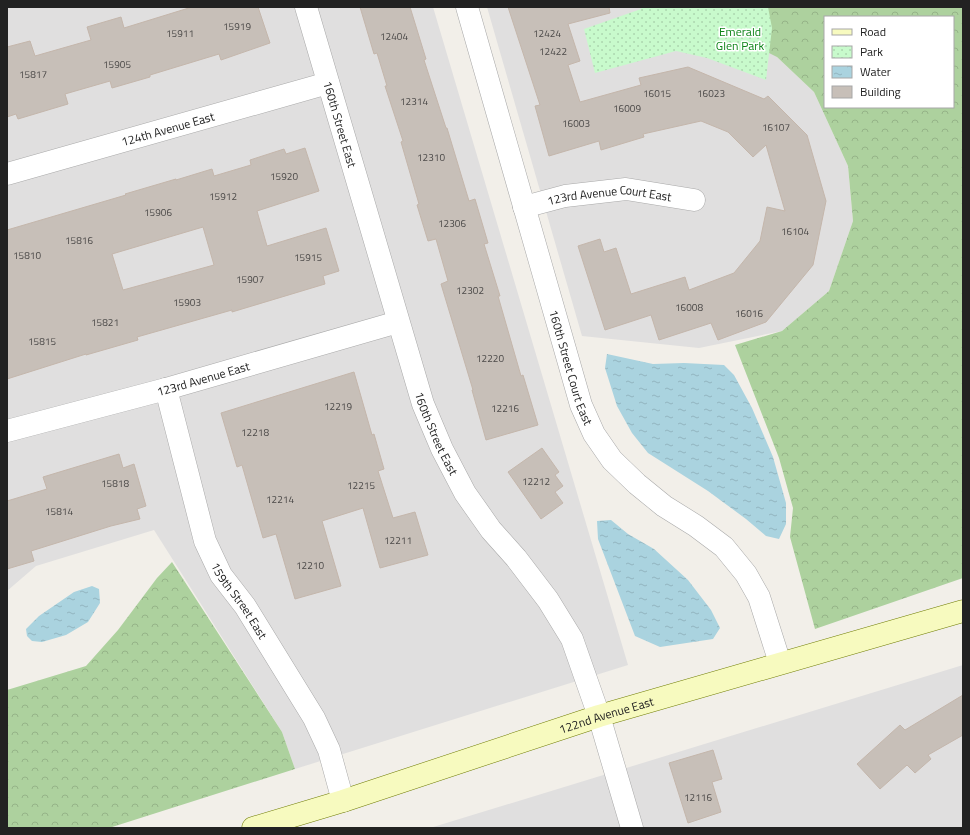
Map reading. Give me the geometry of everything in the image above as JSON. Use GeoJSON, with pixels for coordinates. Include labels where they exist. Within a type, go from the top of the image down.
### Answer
{"type":"FeatureCollection","features":[{"type":"Feature","properties":{"kind":"main road","name":"122nd Avenue East"},"geometry":{"type":"LineString","coordinates":[[253,828],[343,801],[599,716],[963,610]]}},
{"type":"Feature","properties":{"kind":"street","name":"160th Street East"},"geometry":{"type":"LineString","coordinates":[[306,7],[423,404],[445,455],[465,493],[491,530],[516,558],[548,600],[572,640],[599,716],[632,828]]}},
{"type":"Feature","properties":{"kind":"street","name":"160th Street Court East"},"geometry":{"type":"LineString","coordinates":[[467,7],[581,405],[594,434],[612,460],[636,484],[664,506],[696,526],[724,547],[746,574],[759,597],[780,663]]}},
{"type":"Feature","properties":{"kind":"street","name":"124th Avenue East"},"geometry":{"type":"LineString","coordinates":[[7,174],[328,83]]}},
{"type":"Feature","properties":{"kind":"street","name":"123rd Avenue Court East"},"geometry":{"type":"LineString","coordinates":[[524,207],[565,196],[626,189],[694,200]]}},
{"type":"Feature","properties":{"kind":"street","name":"123rd Avenue East"},"geometry":{"type":"LineString","coordinates":[[7,431],[166,389],[398,322]]}},
{"type":"Feature","properties":{"kind":"street","name":"159th Street East"},"geometry":{"type":"LineString","coordinates":[[166,389],[205,541],[222,575],[245,606],[314,718],[329,750],[343,801]]}},
{"type":"Feature","properties":{"kind":"shaded area"},"geometry":{"type":"Polygon","coordinates":[[[7,7],[433,7],[628,665],[295,769],[282,732],[154,530],[36,566],[7,591],[7,7]]]}},
{"type":"Feature","properties":{"kind":"shaded area"},"geometry":{"type":"Polygon","coordinates":[[[487,7],[768,7],[777,57],[814,92],[848,166],[853,221],[829,291],[782,331],[699,348],[582,336],[487,7]]]}},
{"type":"Feature","properties":{"kind":"shaded area"},"geometry":{"type":"Polygon","coordinates":[[[963,665],[963,828],[430,828],[963,665]]]}},
{"type":"Feature","properties":{"kind":"green space","name":"Emerald Glen Park"},"geometry":{"type":"Polygon","coordinates":[[[641,7],[768,7],[772,28],[766,80],[707,58],[676,51],[595,73],[584,29],[641,9],[641,7]]]}},
{"type":"Feature","properties":{"kind":"green space"},"geometry":{"type":"Polygon","coordinates":[[[677,7],[963,7],[963,578],[815,629],[790,537],[793,508],[779,458],[735,345],[782,331],[829,291],[853,221],[848,166],[814,92],[777,57],[677,7]]]}},
{"type":"Feature","properties":{"kind":"green space"},"geometry":{"type":"Polygon","coordinates":[[[172,562],[282,732],[295,769],[109,828],[7,828],[7,690],[86,666],[118,630],[157,578],[172,562]]]}},
{"type":"Feature","properties":{"kind":"water"},"geometry":{"type":"Polygon","coordinates":[[[607,354],[653,364],[684,363],[724,365],[734,375],[752,408],[773,457],[786,503],[786,524],[779,539],[766,536],[708,491],[648,453],[632,433],[617,406],[605,368],[607,354]]]}},
{"type":"Feature","properties":{"kind":"water"},"geometry":{"type":"Polygon","coordinates":[[[611,520],[628,534],[654,549],[688,580],[711,610],[720,628],[713,639],[660,647],[635,636],[598,539],[597,521],[611,520]]]}},
{"type":"Feature","properties":{"kind":"water"},"geometry":{"type":"Polygon","coordinates":[[[92,586],[99,589],[100,603],[88,622],[66,635],[42,642],[32,641],[27,636],[26,629],[39,616],[74,592],[92,586]]]}},
{"type":"Feature","properties":{"kind":"building"},"geometry":{"type":"Polygon","coordinates":[[[192,7],[258,7],[270,43],[221,60],[219,54],[112,88],[110,81],[65,94],[68,104],[18,119],[16,114],[7,117],[7,47],[30,41],[35,56],[91,40],[87,27],[121,17],[124,28],[192,7]]]}},
{"type":"Feature","properties":{"kind":"building"},"geometry":{"type":"Polygon","coordinates":[[[360,7],[410,7],[426,59],[424,60],[447,128],[469,201],[475,199],[488,243],[484,244],[500,296],[498,296],[521,376],[523,375],[538,425],[486,440],[473,390],[441,284],[448,281],[436,239],[428,241],[401,142],[403,141],[385,86],[387,86],[377,53],[374,54],[360,7]]]}},
{"type":"Feature","properties":{"kind":"building"},"geometry":{"type":"Polygon","coordinates":[[[508,7],[609,7],[610,13],[568,24],[580,61],[568,65],[580,102],[641,85],[639,78],[688,67],[764,99],[768,96],[807,135],[826,201],[813,265],[766,322],[718,340],[711,323],[659,340],[651,315],[605,330],[578,246],[600,239],[604,252],[616,248],[631,294],[685,277],[689,290],[734,273],[760,241],[767,207],[785,211],[766,145],[753,157],[728,132],[701,121],[643,134],[644,137],[601,150],[599,141],[549,156],[535,106],[540,105],[508,7]]]}},
{"type":"Feature","properties":{"kind":"building"},"geometry":{"type":"Polygon","coordinates":[[[305,148],[319,191],[257,211],[267,246],[326,228],[339,271],[323,276],[325,284],[232,312],[232,310],[137,337],[138,340],[86,354],[7,379],[7,230],[212,169],[214,176],[251,165],[250,160],[284,149],[286,154],[305,148]],[[203,227],[112,254],[123,290],[214,265],[203,227]]]}},
{"type":"Feature","properties":{"kind":"building"},"geometry":{"type":"Polygon","coordinates":[[[354,372],[372,435],[374,434],[384,469],[378,471],[393,518],[415,512],[428,555],[380,568],[363,508],[322,521],[341,586],[295,599],[276,534],[263,538],[242,465],[237,467],[221,413],[354,372]]]}},
{"type":"Feature","properties":{"kind":"building"},"geometry":{"type":"Polygon","coordinates":[[[542,448],[559,472],[555,475],[563,486],[555,492],[563,503],[541,519],[508,472],[542,448]]]}},
{"type":"Feature","properties":{"kind":"building"},"geometry":{"type":"Polygon","coordinates":[[[119,454],[123,468],[134,464],[146,506],[137,509],[140,519],[111,526],[31,551],[34,561],[7,569],[7,501],[47,489],[43,477],[119,454]]]}},
{"type":"Feature","properties":{"kind":"building"},"geometry":{"type":"Polygon","coordinates":[[[963,695],[963,735],[928,755],[931,759],[915,773],[907,765],[880,789],[857,764],[900,725],[905,730],[963,695]]]}},
{"type":"Feature","properties":{"kind":"building"},"geometry":{"type":"Polygon","coordinates":[[[713,750],[722,779],[712,782],[721,812],[688,823],[669,763],[713,750]]]}}]}
